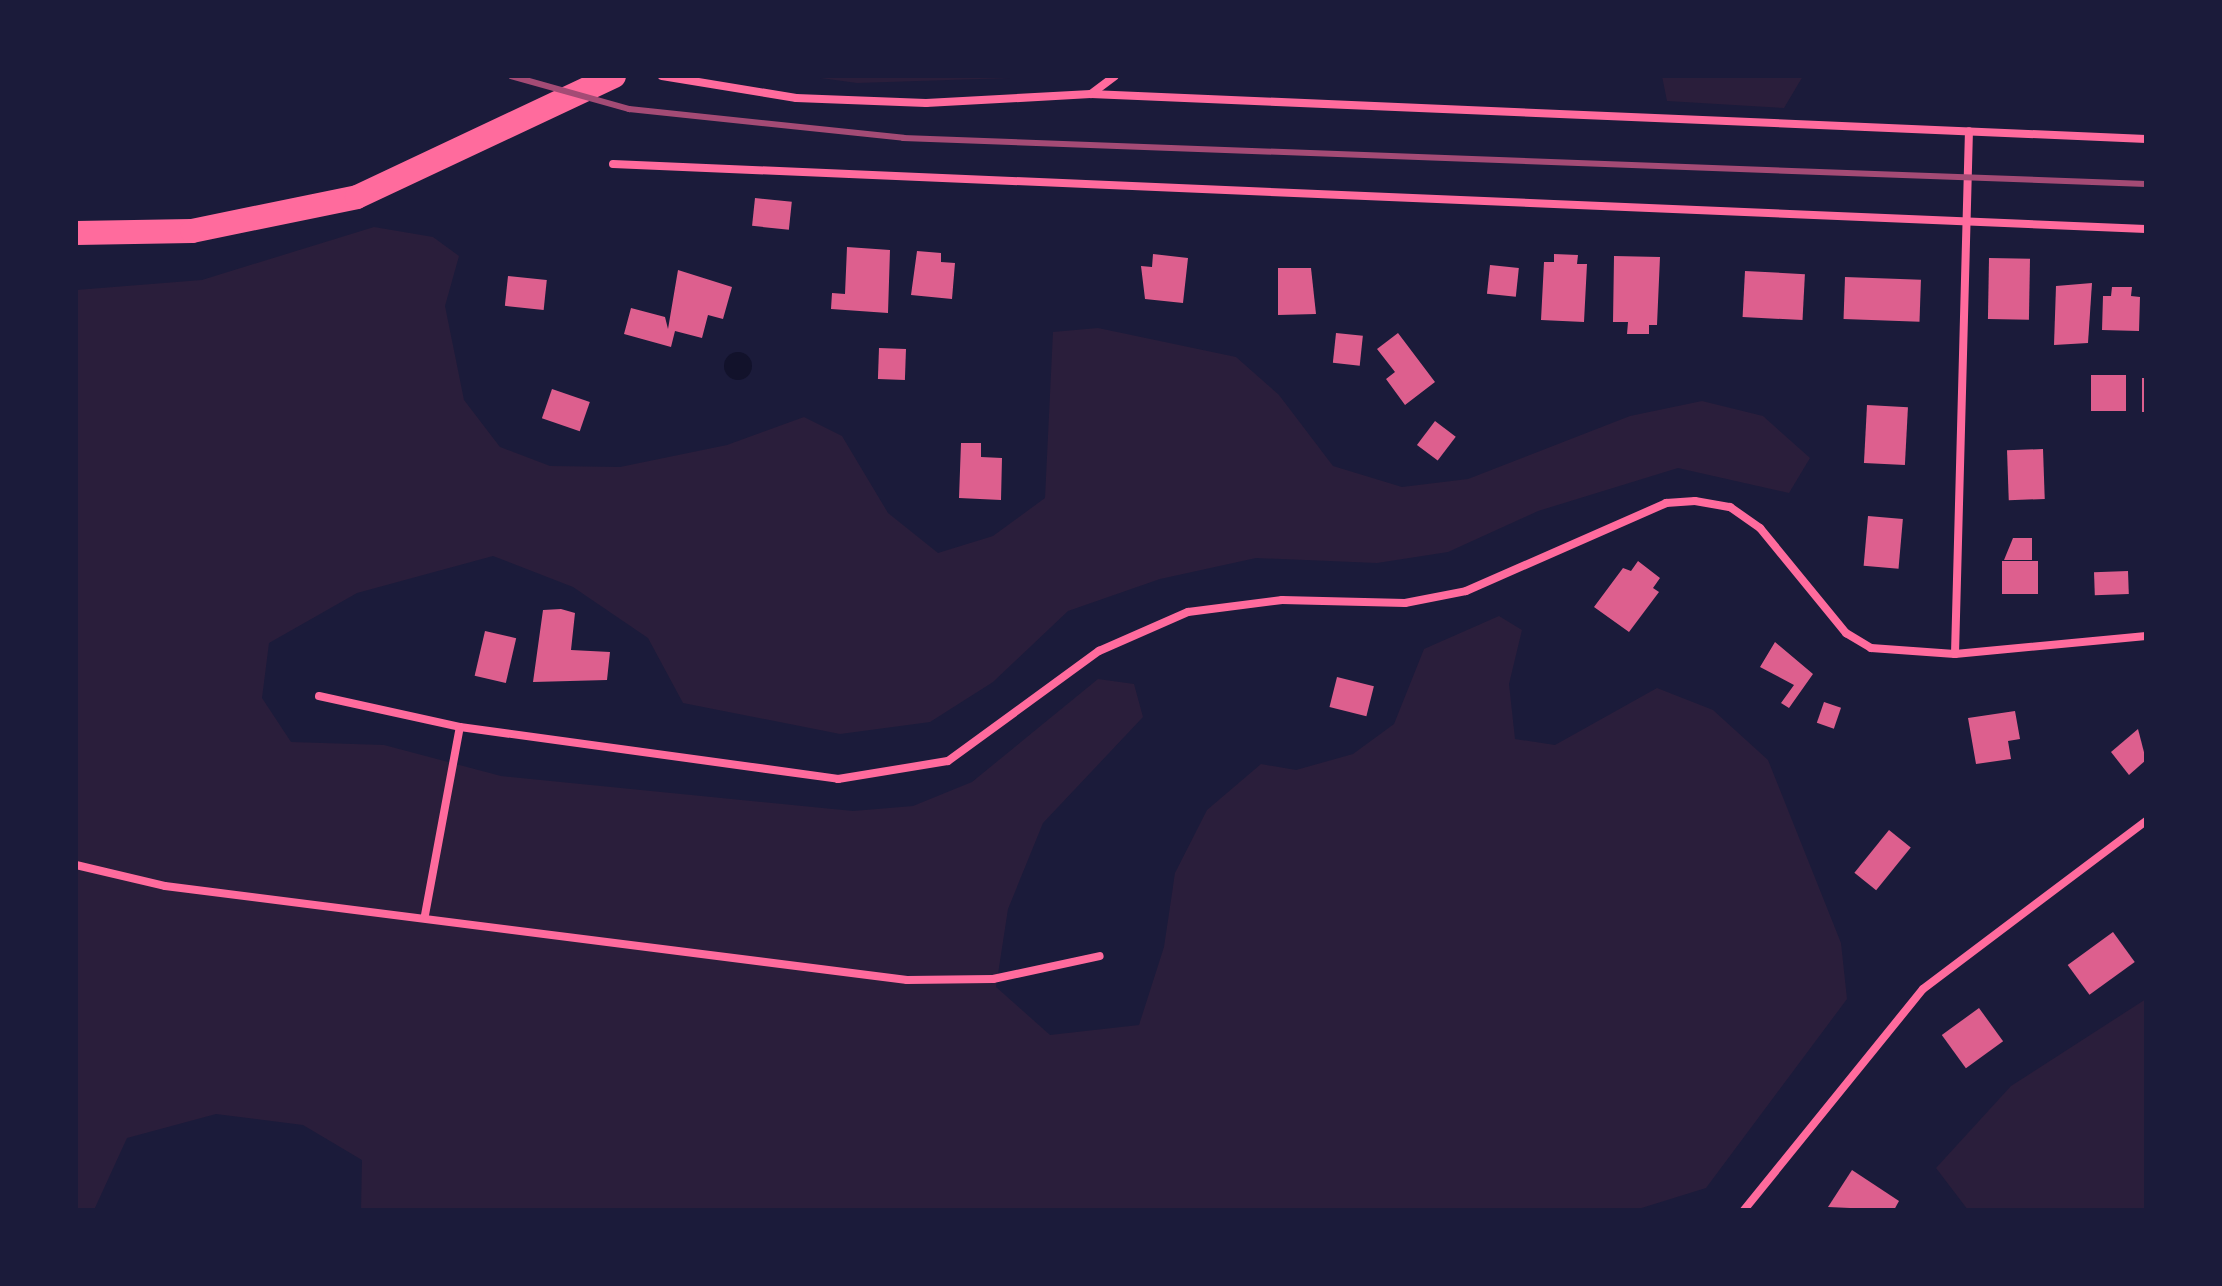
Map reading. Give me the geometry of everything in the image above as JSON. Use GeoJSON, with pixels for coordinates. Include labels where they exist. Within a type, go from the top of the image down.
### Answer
{"type":"FeatureCollection","features":[{"type":"Feature","properties":{"kind":"highway"},"geometry":{"type":"LineString","coordinates":[[76,233],[192,231],[264,220],[357,197],[464,151],[614,76]]}},
{"type":"Feature","properties":{"kind":"street"},"geometry":{"type":"LineString","coordinates":[[662,76],[796,98],[926,103],[1091,94],[2146,139]]}},
{"type":"Feature","properties":{"kind":"street"},"geometry":{"type":"LineString","coordinates":[[1091,94],[1115,76]]}},
{"type":"Feature","properties":{"kind":"street"},"geometry":{"type":"LineString","coordinates":[[1955,654],[1969,131]]}},
{"type":"Feature","properties":{"kind":"street"},"geometry":{"type":"LineString","coordinates":[[613,164],[2146,229]]}},
{"type":"Feature","properties":{"kind":"street"},"geometry":{"type":"LineString","coordinates":[[319,696],[460,727],[838,779],[948,761],[1099,651],[1188,612],[1282,600],[1405,603],[1466,591],[1666,503],[1695,501],[1730,507],[1760,528],[1846,633],[1871,648],[1955,654],[2146,636]]}},
{"type":"Feature","properties":{"kind":"street"},"geometry":{"type":"LineString","coordinates":[[425,915],[460,727]]}},
{"type":"Feature","properties":{"kind":"street"},"geometry":{"type":"LineString","coordinates":[[1744,1210],[1923,989],[2146,821]]}},
{"type":"Feature","properties":{"kind":"street"},"geometry":{"type":"LineString","coordinates":[[76,865],[165,886],[425,915],[713,960],[907,980],[993,979],[1100,956]]}},
{"type":"Feature","properties":{"kind":"shaded area"},"geometry":{"type":"Polygon","coordinates":[[[806,76],[1074,76],[857,83],[806,76]]]}},
{"type":"Feature","properties":{"kind":"shaded area"},"geometry":{"type":"Polygon","coordinates":[[[1662,76],[1803,76],[1784,108],[1667,101],[1662,76]]]}},
{"type":"Feature","properties":{"kind":"shaded area"},"geometry":{"type":"Polygon","coordinates":[[[374,227],[433,237],[459,256],[445,306],[464,400],[500,447],[550,466],[620,467],[727,445],[804,417],[842,436],[888,513],[938,553],[993,536],[1045,498],[1053,332],[1098,328],[1236,357],[1279,395],[1333,466],[1402,487],[1468,479],[1630,416],[1702,401],[1763,416],[1810,458],[1789,493],[1678,468],[1538,511],[1448,552],[1377,563],[1256,558],[1160,579],[1068,611],[993,682],[930,722],[840,734],[683,703],[648,638],[573,587],[493,556],[357,593],[269,643],[262,698],[291,742],[384,745],[501,776],[853,811],[913,806],[972,782],[1098,679],[1134,684],[1143,717],[1043,823],[1008,909],[996,987],[1050,1035],[1139,1025],[1164,947],[1175,873],[1207,810],[1261,764],[1296,770],[1353,754],[1394,724],[1424,649],[1499,616],[1522,630],[1509,684],[1515,739],[1555,745],[1657,688],[1713,710],[1768,760],[1841,943],[1847,999],[1706,1188],[1635,1210],[361,1210],[362,1160],[303,1125],[216,1114],[127,1138],[94,1210],[76,1210],[76,290],[202,280],[374,227]]]}},
{"type":"Feature","properties":{"kind":"shaded area"},"geometry":{"type":"Polygon","coordinates":[[[738,352],[748,356],[752,366],[748,376],[738,380],[728,376],[724,366],[728,356],[738,352]]]}},
{"type":"Feature","properties":{"kind":"shaded area"},"geometry":{"type":"Polygon","coordinates":[[[2146,999],[2146,1210],[1968,1210],[1936,1168],[2011,1086],[2146,999]]]}},
{"type":"Feature","properties":{"kind":"building"},"geometry":{"type":"Polygon","coordinates":[[[755,198],[792,202],[789,230],[752,226],[755,198]]]}},
{"type":"Feature","properties":{"kind":"building"},"geometry":{"type":"Polygon","coordinates":[[[847,247],[890,250],[888,313],[831,309],[832,293],[845,294],[847,247]]]}},
{"type":"Feature","properties":{"kind":"building"},"geometry":{"type":"Polygon","coordinates":[[[917,251],[941,253],[941,262],[955,263],[952,299],[911,295],[917,251]]]}},
{"type":"Feature","properties":{"kind":"building"},"geometry":{"type":"Polygon","coordinates":[[[1153,254],[1188,258],[1183,303],[1145,299],[1141,266],[1152,267],[1153,254]]]}},
{"type":"Feature","properties":{"kind":"building"},"geometry":{"type":"Polygon","coordinates":[[[1554,254],[1578,255],[1577,264],[1587,264],[1584,322],[1541,320],[1544,262],[1554,262],[1554,254]]]}},
{"type":"Feature","properties":{"kind":"building"},"geometry":{"type":"Polygon","coordinates":[[[1614,256],[1660,257],[1657,325],[1649,325],[1649,334],[1627,334],[1628,322],[1613,322],[1614,256]]]}},
{"type":"Feature","properties":{"kind":"building"},"geometry":{"type":"Polygon","coordinates":[[[1989,258],[2030,259],[2029,320],[1988,319],[1989,258]]]}},
{"type":"Feature","properties":{"kind":"building"},"geometry":{"type":"Polygon","coordinates":[[[1490,265],[1519,268],[1516,297],[1487,294],[1490,265]]]}},
{"type":"Feature","properties":{"kind":"building"},"geometry":{"type":"Polygon","coordinates":[[[1278,268],[1311,268],[1316,314],[1278,315],[1278,268]]]}},
{"type":"Feature","properties":{"kind":"building"},"geometry":{"type":"Polygon","coordinates":[[[678,270],[732,287],[723,319],[708,315],[702,338],[675,331],[671,347],[624,334],[631,308],[665,317],[668,329],[678,270]]]}},
{"type":"Feature","properties":{"kind":"building"},"geometry":{"type":"Polygon","coordinates":[[[1745,271],[1805,274],[1803,320],[1743,317],[1745,271]]]}},
{"type":"Feature","properties":{"kind":"building"},"geometry":{"type":"Polygon","coordinates":[[[508,276],[547,280],[544,310],[505,306],[508,276]]]}},
{"type":"Feature","properties":{"kind":"building"},"geometry":{"type":"Polygon","coordinates":[[[1845,277],[1921,280],[1919,322],[1844,319],[1845,277]]]}},
{"type":"Feature","properties":{"kind":"building"},"geometry":{"type":"Polygon","coordinates":[[[2092,283],[2088,343],[2054,345],[2056,286],[2092,283]]]}},
{"type":"Feature","properties":{"kind":"building"},"geometry":{"type":"Polygon","coordinates":[[[2112,287],[2132,287],[2131,296],[2140,297],[2139,331],[2102,330],[2103,296],[2111,296],[2112,287]]]}},
{"type":"Feature","properties":{"kind":"building"},"geometry":{"type":"Polygon","coordinates":[[[1336,333],[1363,336],[1360,366],[1333,363],[1336,333]]]}},
{"type":"Feature","properties":{"kind":"building"},"geometry":{"type":"Polygon","coordinates":[[[1398,333],[1435,382],[1405,405],[1386,379],[1395,372],[1377,349],[1398,333]]]}},
{"type":"Feature","properties":{"kind":"building"},"geometry":{"type":"Polygon","coordinates":[[[879,348],[906,349],[905,380],[878,379],[879,348]]]}},
{"type":"Feature","properties":{"kind":"building"},"geometry":{"type":"Polygon","coordinates":[[[2091,375],[2126,375],[2126,411],[2091,411],[2091,375]]]}},
{"type":"Feature","properties":{"kind":"building"},"geometry":{"type":"Polygon","coordinates":[[[2142,378],[2146,378],[2146,412],[2142,412],[2142,378]]]}},
{"type":"Feature","properties":{"kind":"building"},"geometry":{"type":"Polygon","coordinates":[[[552,389],[590,402],[580,431],[542,418],[552,389]]]}},
{"type":"Feature","properties":{"kind":"building"},"geometry":{"type":"Polygon","coordinates":[[[1867,405],[1908,407],[1905,465],[1864,463],[1867,405]]]}},
{"type":"Feature","properties":{"kind":"building"},"geometry":{"type":"Polygon","coordinates":[[[1435,421],[1456,437],[1438,461],[1417,445],[1435,421]]]}},
{"type":"Feature","properties":{"kind":"building"},"geometry":{"type":"Polygon","coordinates":[[[961,443],[981,443],[981,457],[1002,458],[1001,500],[959,498],[961,443]]]}},
{"type":"Feature","properties":{"kind":"building"},"geometry":{"type":"Polygon","coordinates":[[[2043,449],[2045,499],[2009,500],[2007,450],[2043,449]]]}},
{"type":"Feature","properties":{"kind":"building"},"geometry":{"type":"Polygon","coordinates":[[[1868,516],[1903,519],[1899,569],[1864,566],[1868,516]]]}},
{"type":"Feature","properties":{"kind":"building"},"geometry":{"type":"Polygon","coordinates":[[[2013,538],[2032,538],[2032,560],[2004,560],[2013,538]]]}},
{"type":"Feature","properties":{"kind":"building"},"geometry":{"type":"Polygon","coordinates":[[[1638,561],[1660,578],[1653,588],[1659,592],[1629,632],[1594,607],[1623,568],[1631,571],[1638,561]]]}},
{"type":"Feature","properties":{"kind":"building"},"geometry":{"type":"Polygon","coordinates":[[[2002,561],[2038,561],[2038,594],[2002,594],[2002,561]]]}},
{"type":"Feature","properties":{"kind":"building"},"geometry":{"type":"Polygon","coordinates":[[[2128,571],[2129,594],[2095,595],[2094,572],[2128,571]]]}},
{"type":"Feature","properties":{"kind":"building"},"geometry":{"type":"Polygon","coordinates":[[[561,609],[575,613],[571,650],[610,652],[607,680],[533,682],[543,610],[561,609]]]}},
{"type":"Feature","properties":{"kind":"building"},"geometry":{"type":"Polygon","coordinates":[[[485,631],[516,638],[506,683],[475,676],[485,631]]]}},
{"type":"Feature","properties":{"kind":"building"},"geometry":{"type":"Polygon","coordinates":[[[1775,642],[1813,674],[1789,708],[1781,703],[1794,685],[1760,667],[1775,642]]]}},
{"type":"Feature","properties":{"kind":"building"},"geometry":{"type":"Polygon","coordinates":[[[1337,677],[1374,686],[1366,716],[1330,707],[1337,677]]]}},
{"type":"Feature","properties":{"kind":"building"},"geometry":{"type":"Polygon","coordinates":[[[1824,702],[1841,708],[1834,729],[1817,723],[1824,702]]]}},
{"type":"Feature","properties":{"kind":"building"},"geometry":{"type":"Polygon","coordinates":[[[2015,711],[2020,739],[2008,741],[2011,759],[1976,764],[1968,718],[2015,711]]]}},
{"type":"Feature","properties":{"kind":"building"},"geometry":{"type":"Polygon","coordinates":[[[2138,729],[2146,760],[2129,775],[2111,752],[2138,729]]]}},
{"type":"Feature","properties":{"kind":"building"},"geometry":{"type":"Polygon","coordinates":[[[1889,830],[1911,848],[1876,890],[1854,873],[1889,830]]]}},
{"type":"Feature","properties":{"kind":"building"},"geometry":{"type":"Polygon","coordinates":[[[2113,932],[2135,962],[2089,995],[2068,965],[2113,932]]]}},
{"type":"Feature","properties":{"kind":"building"},"geometry":{"type":"Polygon","coordinates":[[[1979,1008],[2003,1041],[1966,1068],[1942,1035],[1979,1008]]]}},
{"type":"Feature","properties":{"kind":"building"},"geometry":{"type":"Polygon","coordinates":[[[1852,1170],[1899,1201],[1894,1210],[1828,1207],[1852,1170]]]}},
{"type":"Feature","properties":{"kind":"railway"},"geometry":{"type":"LineString","coordinates":[[511,76],[629,109],[903,138],[2146,184]]}}]}
